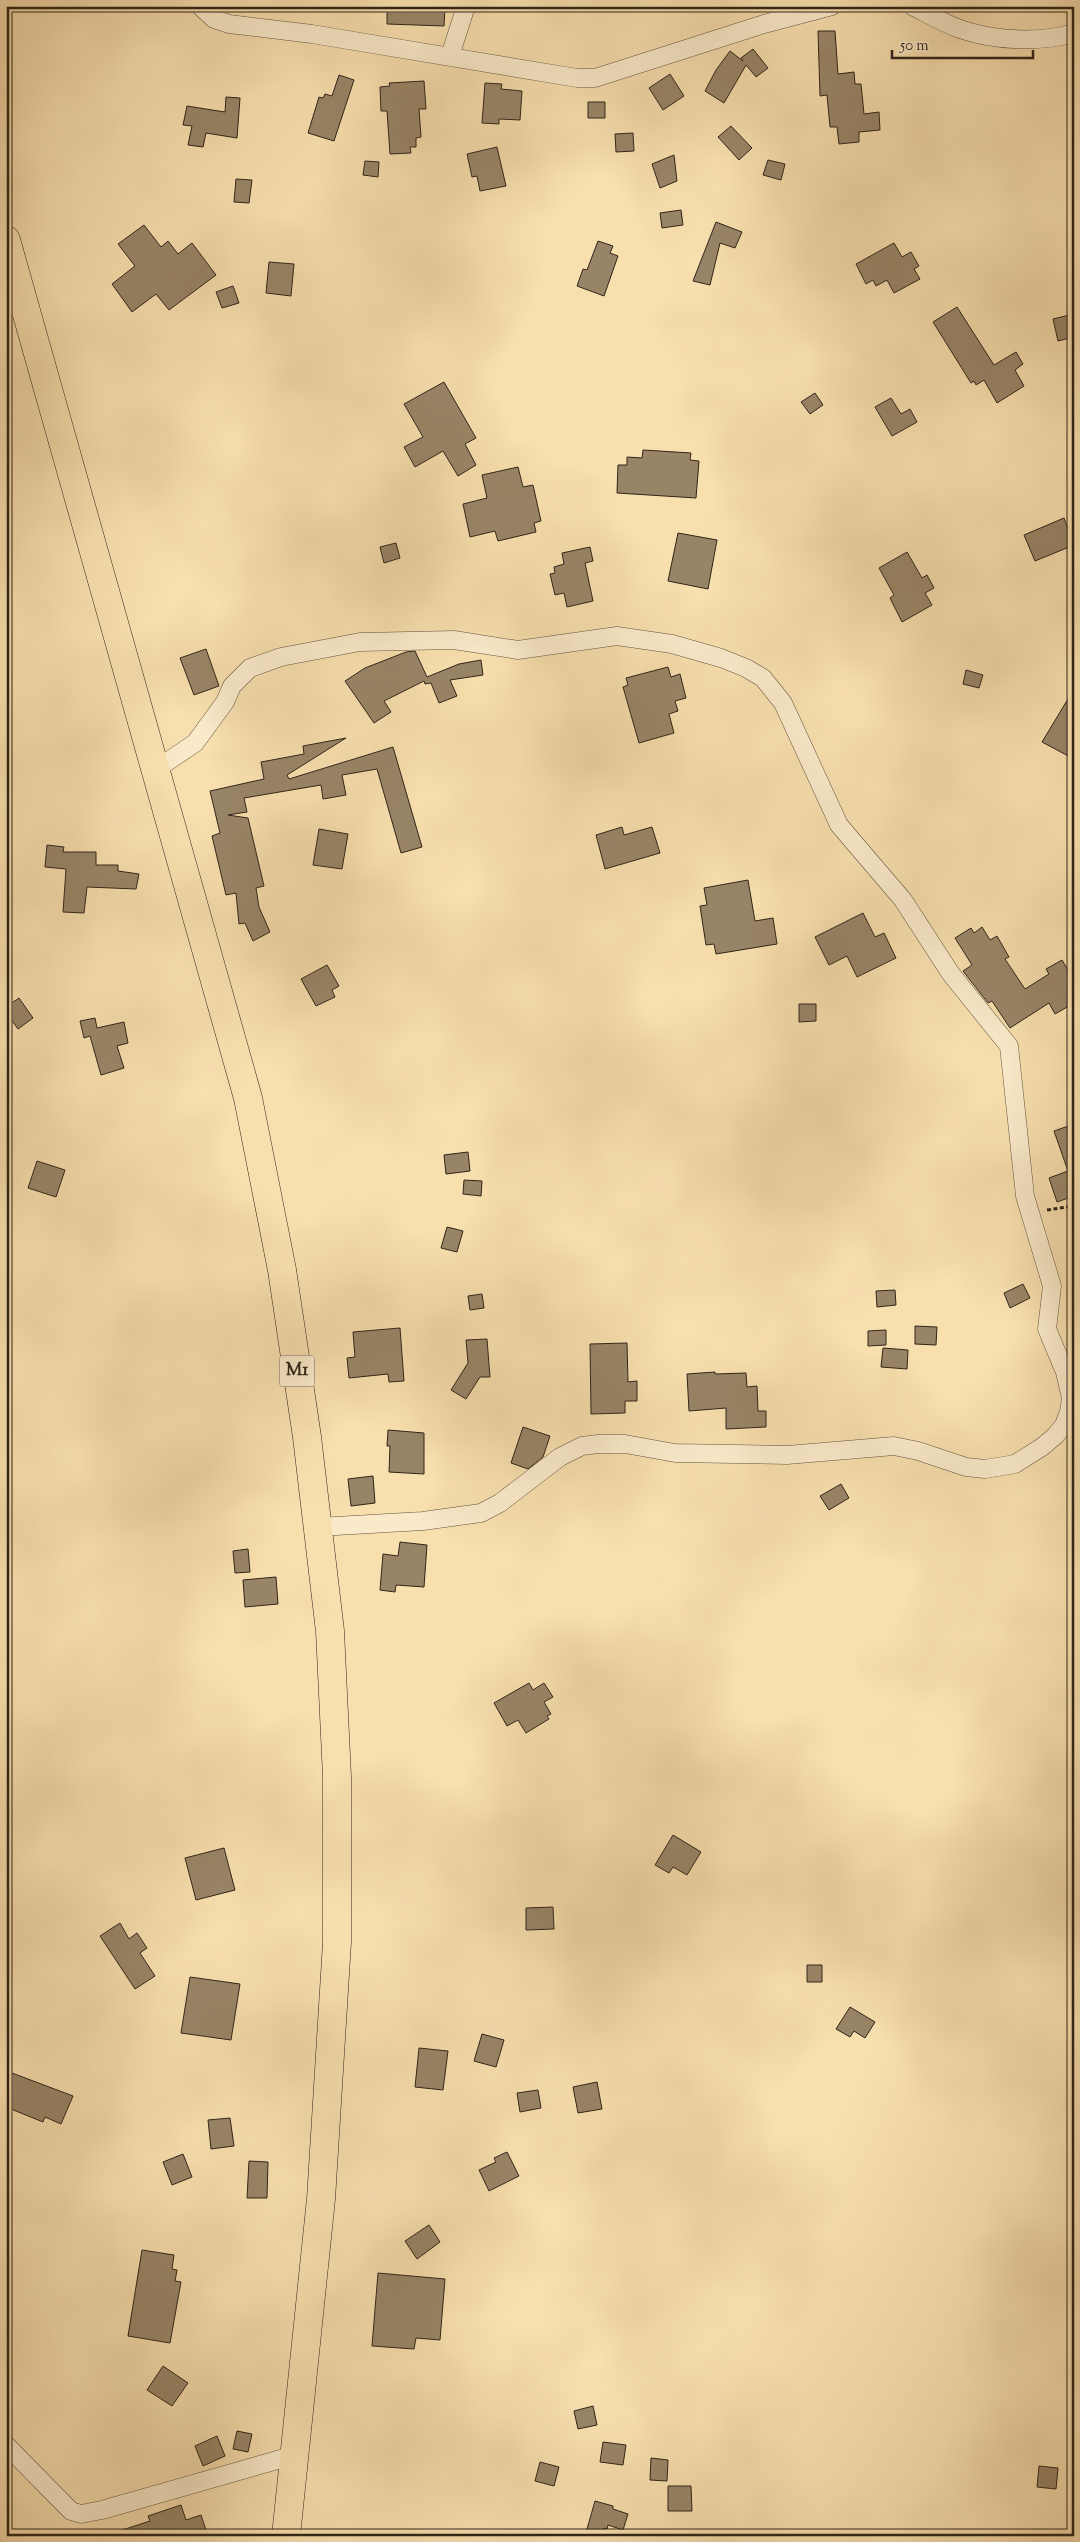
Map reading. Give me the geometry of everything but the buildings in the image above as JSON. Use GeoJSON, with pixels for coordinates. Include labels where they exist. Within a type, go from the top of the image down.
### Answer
{"type":"FeatureCollection","features":[{"type":"Feature","properties":{"kind":"highway","name":"M1"},"geometry":{"type":"LineString","coordinates":[[6,240],[248,1098],[282,1270],[318,1527],[330,1631],[337,1777],[338,1942],[321,2199],[286,2536]]}},
{"type":"Feature","properties":{"kind":"street"},"geometry":{"type":"LineString","coordinates":[[200,6],[214,18],[229,24],[450,56],[559,76],[595,78],[764,24],[832,6]]}},
{"type":"Feature","properties":{"kind":"street"},"geometry":{"type":"LineString","coordinates":[[450,56],[466,6]]}},
{"type":"Feature","properties":{"kind":"street"},"geometry":{"type":"LineString","coordinates":[[912,6],[963,30],[998,37],[1044,39],[1058,38],[1074,33]]}},
{"type":"Feature","properties":{"kind":"street"},"geometry":{"type":"LineString","coordinates":[[155,770],[195,743],[225,702],[232,686],[250,668],[281,657],[360,642],[454,640],[518,650],[617,636],[672,644],[746,668],[763,678],[783,703],[839,825],[903,900],[951,974],[1009,1046],[1024,1196],[1052,1286],[1047,1329],[1065,1372],[1071,1398],[1069,1412],[1055,1436],[1015,1464],[985,1469],[966,1467],[918,1451],[894,1446],[787,1455],[675,1453],[625,1444],[598,1444],[582,1446],[560,1456],[500,1503],[481,1513],[423,1521],[318,1527]]}},
{"type":"Feature","properties":{"kind":"street"},"geometry":{"type":"LineString","coordinates":[[6,2445],[66,2507],[81,2514],[102,2510],[295,2455]]}},
{"type":"Feature","properties":{"kind":"path"},"geometry":{"type":"LineString","coordinates":[[1029,1212],[1074,1206]]}}]}
